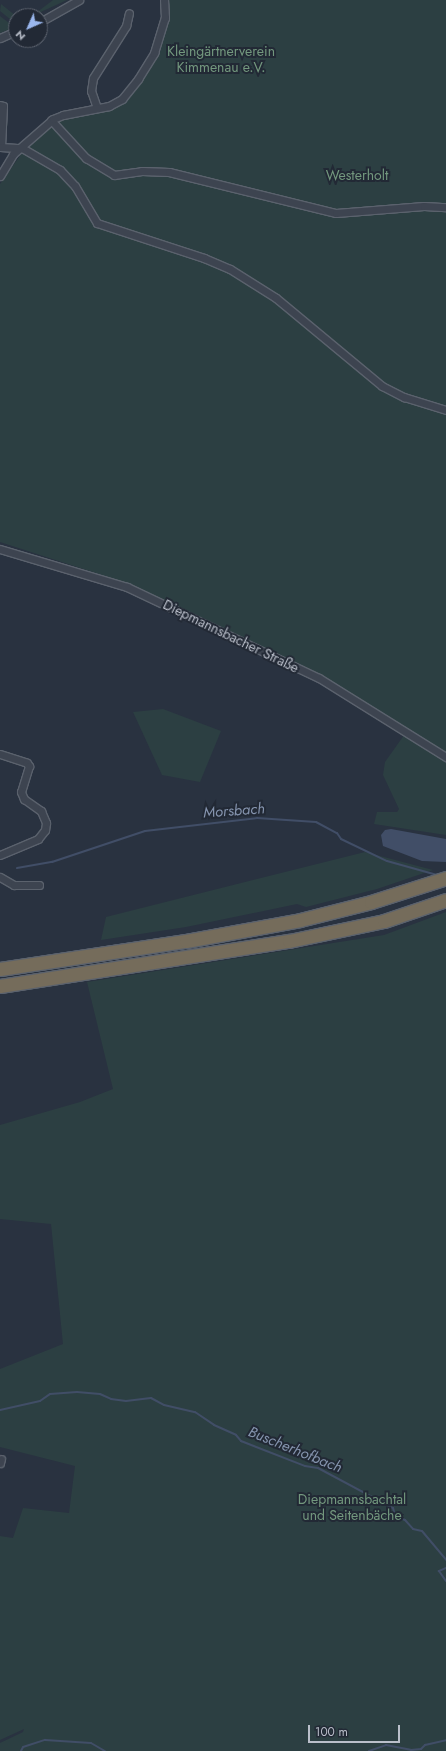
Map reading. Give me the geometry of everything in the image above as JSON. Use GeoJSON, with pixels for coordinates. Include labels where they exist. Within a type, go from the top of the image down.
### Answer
{"type":"FeatureCollection","features":[{"type":"Feature","properties":{"kind":"highway"},"geometry":{"type":"LineString","coordinates":[[0,969],[234,933],[330,913],[446,878]]}},
{"type":"Feature","properties":{"kind":"highway"},"geometry":{"type":"LineString","coordinates":[[0,986],[224,952],[335,932],[384,921],[446,900]]}},
{"type":"Feature","properties":{"kind":"street"},"geometry":{"type":"LineString","coordinates":[[48,17],[79,0]]}},
{"type":"Feature","properties":{"kind":"street"},"geometry":{"type":"LineString","coordinates":[[0,176],[13,154],[22,148],[51,120],[62,115],[97,108],[120,101],[145,69],[162,30],[164,0]]}},
{"type":"Feature","properties":{"kind":"street"},"geometry":{"type":"LineString","coordinates":[[97,108],[91,92],[93,78],[126,26],[129,13]]}},
{"type":"Feature","properties":{"kind":"street"},"geometry":{"type":"LineString","coordinates":[[0,105],[3,106],[0,147],[22,148],[60,170],[72,181],[97,223],[204,258],[230,269],[289,308],[382,386],[404,397],[446,410]]}},
{"type":"Feature","properties":{"kind":"street"},"geometry":{"type":"LineString","coordinates":[[51,120],[86,158],[114,174],[142,171],[170,172],[336,213],[424,206],[446,207]]}},
{"type":"Feature","properties":{"kind":"street","name":"Diepmannsbacher Straße"},"geometry":{"type":"LineString","coordinates":[[0,549],[127,587],[319,678],[446,757]]}},
{"type":"Feature","properties":{"kind":"street"},"geometry":{"type":"LineString","coordinates":[[0,754],[27,763],[29,766],[21,792],[24,799],[43,814],[46,823],[45,830],[38,839],[0,855]]}},
{"type":"Feature","properties":{"kind":"street"},"geometry":{"type":"LineString","coordinates":[[0,877],[14,885],[39,885]]}},
{"type":"Feature","properties":{"kind":"green space"},"geometry":{"type":"Polygon","coordinates":[[[53,0],[67,0],[48,9],[42,8],[53,0]]]}},
{"type":"Feature","properties":{"kind":"green space"},"geometry":{"type":"Polygon","coordinates":[[[167,0],[446,0],[446,835],[374,824],[377,812],[397,812],[399,809],[383,775],[385,762],[407,731],[320,676],[111,578],[0,542],[0,184],[27,146],[49,125],[58,119],[118,104],[158,51],[166,28],[167,0]]]}},
{"type":"Feature","properties":{"kind":"green space"},"geometry":{"type":"Polygon","coordinates":[[[1,4],[8,10],[8,18],[0,11],[1,4]]]}},
{"type":"Feature","properties":{"kind":"green space"},"geometry":{"type":"Polygon","coordinates":[[[0,16],[8,22],[8,30],[0,33],[0,16]]]}},
{"type":"Feature","properties":{"kind":"green space"},"geometry":{"type":"Polygon","coordinates":[[[163,709],[221,731],[200,782],[162,775],[133,712],[163,709]]]}},
{"type":"Feature","properties":{"kind":"green space"},"geometry":{"type":"Polygon","coordinates":[[[365,852],[433,870],[377,889],[306,907],[297,904],[186,927],[101,940],[106,917],[365,852]]]}},
{"type":"Feature","properties":{"kind":"green space","name":"Diepmannsbachtal und Seitenbäche"},"geometry":{"type":"Polygon","coordinates":[[[446,912],[446,1751],[0,1751],[0,1743],[23,1732],[24,1729],[0,1740],[0,1536],[13,1538],[23,1508],[69,1513],[75,1466],[0,1447],[0,1369],[63,1344],[51,1224],[0,1219],[0,1125],[80,1102],[113,1089],[87,982],[384,935],[446,912]]]}},
{"type":"Feature","properties":{"kind":"water"},"geometry":{"type":"Polygon","coordinates":[[[391,829],[446,839],[446,862],[422,861],[383,846],[381,835],[385,830],[391,829]]]}},
{"type":"Feature","properties":{"kind":"waterway","name":"Morsbach"},"geometry":{"type":"LineString","coordinates":[[17,868],[52,862],[145,831],[257,818],[316,822],[337,833],[341,839],[387,861],[437,875]]}},
{"type":"Feature","properties":{"kind":"waterway","name":"Buscherhofbach"},"geometry":{"type":"LineString","coordinates":[[0,1410],[40,1401],[50,1394],[77,1392],[100,1394],[111,1399],[126,1401],[151,1398],[164,1405],[195,1412],[214,1425],[236,1435],[241,1441],[305,1466],[318,1468],[393,1508],[395,1515],[405,1520],[413,1529],[422,1531],[446,1560]]}},
{"type":"Feature","properties":{"kind":"waterway","name":"Buscherhofbach"},"geometry":{"type":"LineString","coordinates":[[446,1568],[439,1571],[446,1581]]}},
{"type":"Feature","properties":{"kind":"waterway"},"geometry":{"type":"LineString","coordinates":[[21,1751],[23,1747],[45,1740],[91,1743],[105,1751]]}},
{"type":"Feature","properties":{"kind":"waterway"},"geometry":{"type":"LineString","coordinates":[[369,1751],[386,1745],[411,1750],[421,1749],[425,1745],[446,1740]]}},
{"type":"Feature","properties":{"kind":"park label","name":"Kleingärtnerverein Kimmenau e.V."},"geometry":{"type":"Point","coordinates":[221,60]}},
{"type":"Feature","properties":{"kind":"park label","name":"Westerholt"},"geometry":{"type":"Point","coordinates":[357,175]}}]}
